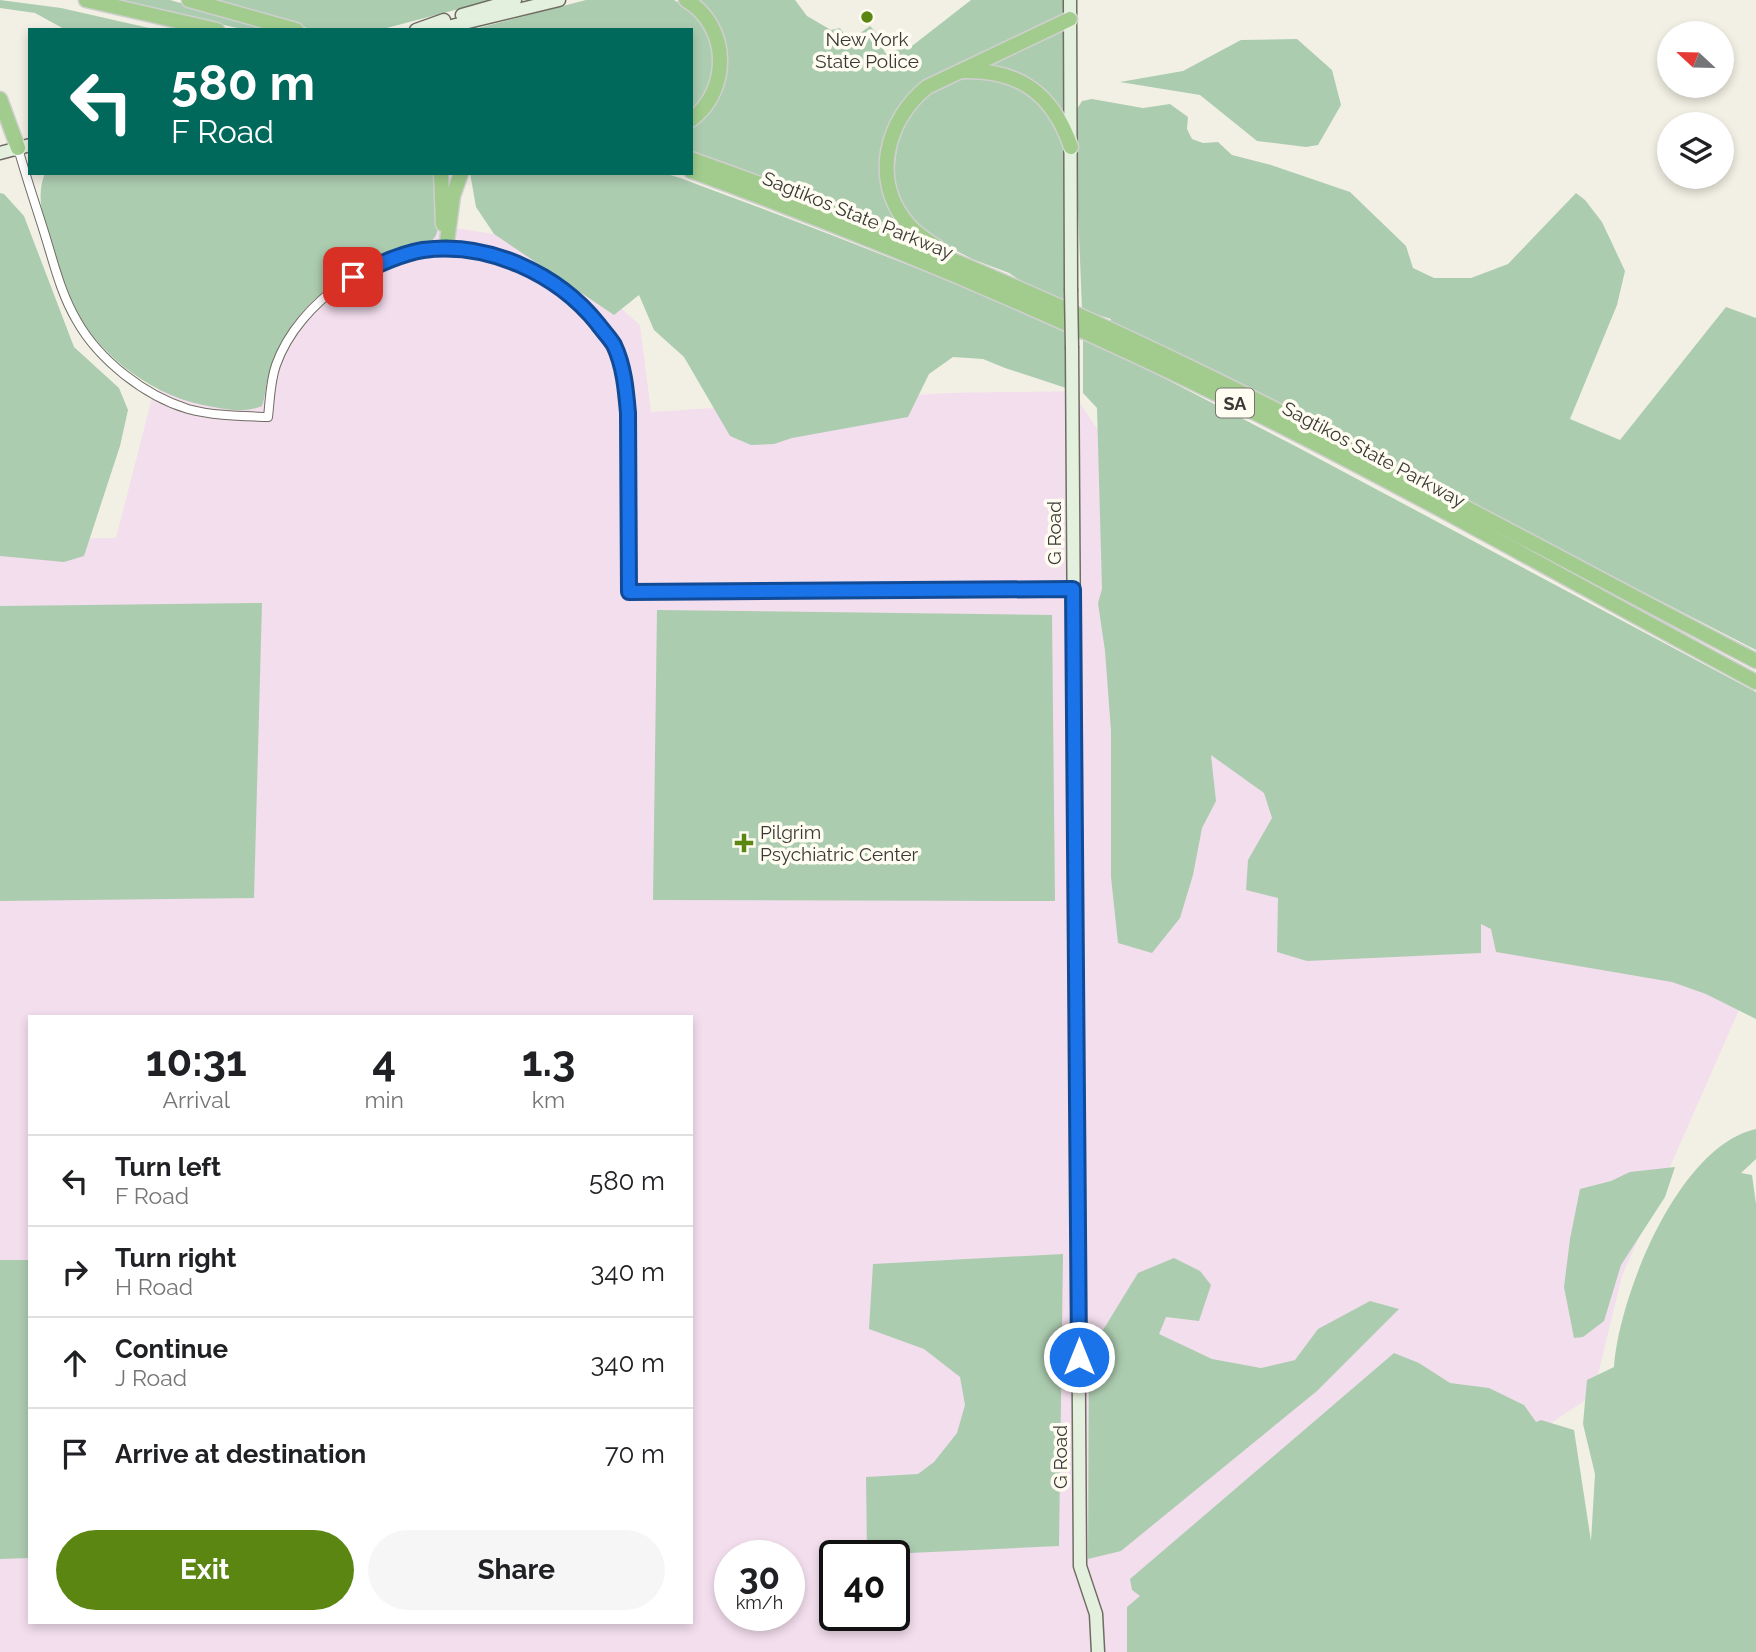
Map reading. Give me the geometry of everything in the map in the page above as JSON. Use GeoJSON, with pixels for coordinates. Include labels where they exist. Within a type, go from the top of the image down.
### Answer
{"type":"FeatureCollection","features":[{"type":"Feature","properties":{"kind":"highway"},"geometry":{"type":"LineString","coordinates":[[86,0],[208,28]]}},
{"type":"Feature","properties":{"kind":"highway"},"geometry":{"type":"LineString","coordinates":[[189,0],[289,28]]}},
{"type":"Feature","properties":{"kind":"highway"},"geometry":{"type":"LineString","coordinates":[[686,0],[709,23],[718,41],[721,62],[718,83],[702,111],[693,118]]}},
{"type":"Feature","properties":{"kind":"highway"},"geometry":{"type":"LineString","coordinates":[[967,267],[906,223],[892,197],[887,174],[888,148],[896,123],[902,112],[927,87],[1070,19]]}},
{"type":"Feature","properties":{"kind":"highway"},"geometry":{"type":"LineString","coordinates":[[958,72],[995,73],[1032,88],[1060,119],[1071,147]]}},
{"type":"Feature","properties":{"kind":"highway"},"geometry":{"type":"LineString","coordinates":[[0,99],[24,146]]}},
{"type":"Feature","properties":{"kind":"highway","name":"Sagtikos State Parkway"},"geometry":{"type":"LineString","coordinates":[[693,160],[865,224],[1092,321],[1222,383],[1756,661]]}},
{"type":"Feature","properties":{"kind":"highway","name":"Sagtikos State Parkway"},"geometry":{"type":"LineString","coordinates":[[693,172],[905,253],[1160,366],[1313,442],[1756,682]]}},
{"type":"Feature","properties":{"kind":"highway"},"geometry":{"type":"LineString","coordinates":[[441,175],[446,249]]}},
{"type":"Feature","properties":{"kind":"highway"},"geometry":{"type":"LineString","coordinates":[[446,249],[453,196],[460,175]]}},
{"type":"Feature","properties":{"kind":"street"},"geometry":{"type":"LineString","coordinates":[[423,28],[515,0]]}},
{"type":"Feature","properties":{"kind":"street"},"geometry":{"type":"LineString","coordinates":[[443,28],[559,0]]}},
{"type":"Feature","properties":{"kind":"street","name":"G Road"},"geometry":{"type":"LineString","coordinates":[[1070,0],[1080,1566],[1096,1614],[1098,1652]]}},
{"type":"Feature","properties":{"kind":"street"},"geometry":{"type":"LineString","coordinates":[[0,153],[24,146]]}},
{"type":"Feature","properties":{"kind":"street"},"geometry":{"type":"LineString","coordinates":[[32,175],[63,293],[78,323],[126,376],[153,394],[188,409],[229,416],[268,417],[271,384],[277,363],[299,322],[313,307],[353,277],[374,266],[422,250],[472,251],[495,257],[551,281],[570,293],[613,343],[621,364],[628,413],[629,592],[1073,589]]}},
{"type":"Feature","properties":{"kind":"shaded area","name":"Pilgrim Psychiatric Center"},"geometry":{"type":"Polygon","coordinates":[[[424,223],[511,237],[587,278],[640,325],[651,412],[948,393],[1072,391],[1174,546],[1746,994],[1622,1276],[1593,1395],[1208,1652],[0,1652],[0,539],[116,538],[153,394],[304,251],[424,223]]]}},
{"type":"Feature","properties":{"kind":"green space"},"geometry":{"type":"Polygon","coordinates":[[[0,0],[61,8],[149,28],[62,28],[35,13],[0,8],[0,0]]]}},
{"type":"Feature","properties":{"kind":"green space"},"geometry":{"type":"Polygon","coordinates":[[[115,0],[170,0],[268,28],[237,28],[115,0]]]}},
{"type":"Feature","properties":{"kind":"green space"},"geometry":{"type":"Polygon","coordinates":[[[210,0],[493,0],[387,28],[307,28],[210,0]]]}},
{"type":"Feature","properties":{"kind":"green space"},"geometry":{"type":"Polygon","coordinates":[[[586,0],[674,0],[697,13],[712,37],[717,64],[710,93],[693,112],[693,28],[479,28],[586,0]]]}},
{"type":"Feature","properties":{"kind":"green space"},"geometry":{"type":"Polygon","coordinates":[[[694,0],[795,0],[807,16],[831,30],[840,28],[849,41],[870,26],[877,33],[885,53],[912,46],[971,0],[1063,0],[1060,18],[916,91],[883,150],[909,234],[693,154],[693,125],[703,118],[720,95],[726,66],[722,37],[710,14],[694,0]]]}},
{"type":"Feature","properties":{"kind":"green space"},"geometry":{"type":"Polygon","coordinates":[[[1066,28],[1065,117],[1054,100],[1040,87],[985,65],[1066,28]]]}},
{"type":"Feature","properties":{"kind":"green space"},"geometry":{"type":"Polygon","coordinates":[[[1297,39],[1332,70],[1341,105],[1318,145],[1306,147],[1257,141],[1200,95],[1120,82],[1183,71],[1241,40],[1297,39]]]}},
{"type":"Feature","properties":{"kind":"green space"},"geometry":{"type":"Polygon","coordinates":[[[959,78],[998,78],[1026,89],[1063,133],[1066,156],[1067,304],[1033,289],[1009,273],[972,259],[934,239],[910,220],[893,179],[899,132],[924,97],[959,78]]]}},
{"type":"Feature","properties":{"kind":"green space"},"geometry":{"type":"Polygon","coordinates":[[[1092,99],[1143,108],[1170,104],[1188,117],[1187,129],[1192,139],[1203,143],[1218,142],[1232,155],[1271,165],[1350,192],[1406,246],[1413,268],[1434,278],[1471,278],[1508,264],[1576,193],[1602,222],[1625,271],[1617,305],[1570,419],[1620,440],[1726,307],[1756,318],[1756,650],[1506,522],[1352,439],[1110,323],[1111,319],[1082,310],[1077,109],[1082,101],[1092,99]]]}},
{"type":"Feature","properties":{"kind":"green space"},"geometry":{"type":"Polygon","coordinates":[[[44,175],[438,175],[438,224],[435,237],[426,246],[365,267],[330,287],[314,300],[300,314],[278,348],[262,406],[248,410],[225,409],[182,399],[142,380],[107,352],[92,335],[69,298],[62,279],[42,210],[44,175]]]}},
{"type":"Feature","properties":{"kind":"green space"},"geometry":{"type":"Polygon","coordinates":[[[470,175],[670,175],[876,252],[1067,330],[1066,388],[983,359],[953,357],[929,374],[908,417],[792,438],[774,444],[751,445],[730,436],[684,357],[654,330],[639,295],[614,315],[494,234],[476,207],[470,175]]]}},
{"type":"Feature","properties":{"kind":"green space"},"geometry":{"type":"Polygon","coordinates":[[[0,193],[24,216],[74,347],[119,388],[128,410],[120,446],[84,556],[64,562],[0,556],[0,193]]]}},
{"type":"Feature","properties":{"kind":"green space"},"geometry":{"type":"Polygon","coordinates":[[[1083,336],[1756,692],[1756,1019],[1706,994],[1672,982],[1496,952],[1491,929],[1481,924],[1481,953],[1307,961],[1277,952],[1278,898],[1246,890],[1248,860],[1272,818],[1264,793],[1211,755],[1216,801],[1202,828],[1193,875],[1180,918],[1152,953],[1118,943],[1111,877],[1111,731],[1105,651],[1098,603],[1102,589],[1097,408],[1083,393],[1083,336]]]}},
{"type":"Feature","properties":{"kind":"green space"},"geometry":{"type":"Polygon","coordinates":[[[262,603],[254,898],[0,901],[0,606],[262,603]]]}},
{"type":"Feature","properties":{"kind":"green space"},"geometry":{"type":"Polygon","coordinates":[[[657,610],[1052,615],[1055,901],[653,900],[657,610]]]}},
{"type":"Feature","properties":{"kind":"green space"},"geometry":{"type":"Polygon","coordinates":[[[1756,1129],[1756,1159],[1741,1173],[1752,1175],[1756,1204],[1756,1652],[1127,1652],[1127,1607],[1140,1596],[1132,1590],[1130,1579],[1394,1353],[1419,1363],[1450,1383],[1489,1388],[1524,1405],[1536,1422],[1541,1420],[1574,1430],[1591,1541],[1595,1474],[1583,1424],[1587,1380],[1614,1367],[1627,1302],[1658,1228],[1678,1193],[1702,1163],[1728,1141],[1756,1129]]]}},
{"type":"Feature","properties":{"kind":"green space"},"geometry":{"type":"Polygon","coordinates":[[[1675,1167],[1665,1197],[1621,1265],[1604,1321],[1583,1337],[1574,1338],[1564,1287],[1580,1189],[1611,1181],[1630,1172],[1675,1167]]]}},
{"type":"Feature","properties":{"kind":"green space"},"geometry":{"type":"Polygon","coordinates":[[[1063,1254],[1059,1546],[910,1553],[910,1540],[867,1540],[866,1477],[918,1474],[934,1462],[957,1433],[965,1405],[960,1377],[924,1349],[869,1329],[873,1264],[1063,1254]]]}},
{"type":"Feature","properties":{"kind":"green space"},"geometry":{"type":"Polygon","coordinates":[[[1174,1258],[1200,1271],[1211,1285],[1199,1321],[1166,1317],[1159,1334],[1212,1359],[1261,1368],[1295,1360],[1318,1329],[1370,1301],[1399,1309],[1317,1391],[1121,1551],[1088,1559],[1089,1333],[1103,1330],[1138,1273],[1174,1258]]]}},
{"type":"Feature","properties":{"kind":"green space"},"geometry":{"type":"Polygon","coordinates":[[[0,1260],[28,1260],[28,1558],[0,1559],[0,1260]]]}},
{"type":"Feature","properties":{"kind":"place","name":"New York State Police"},"geometry":{"type":"Point","coordinates":[867,17]}},
{"type":"Feature","properties":{"kind":"place","name":"Pilgrim Psychiatric Center"},"geometry":{"type":"Point","coordinates":[744,843]}},
{"type":"Feature","properties":{"kind":"route"},"geometry":{"type":"LineString","coordinates":[[353,277],[374,266],[422,250],[472,251],[534,272],[570,293],[586,309],[613,343],[621,364],[625,388],[628,413],[629,592],[1073,589],[1079,1357]]}}]}
